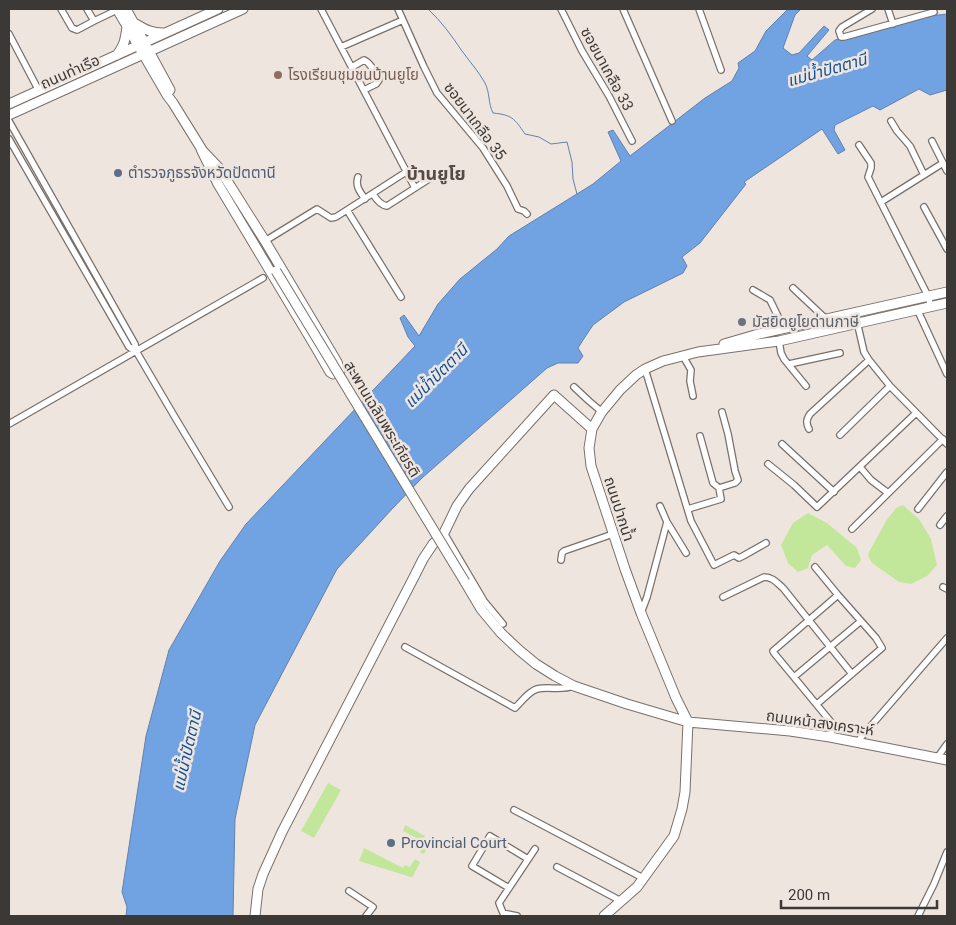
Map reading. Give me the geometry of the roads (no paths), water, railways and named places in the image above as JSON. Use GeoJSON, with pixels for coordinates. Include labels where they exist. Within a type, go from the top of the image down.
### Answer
{"type":"FeatureCollection","features":[{"type":"Feature","properties":{"kind":"street"},"geometry":{"type":"LineString","coordinates":[[62,9],[72,28],[77,30],[120,9],[131,24],[155,68],[171,92],[174,103],[202,149],[218,184],[271,274],[330,372],[336,374],[340,371],[337,362],[265,241],[219,168],[202,149]]}},
{"type":"Feature","properties":{"kind":"street"},"geometry":{"type":"LineString","coordinates":[[86,9],[94,21]]}},
{"type":"Feature","properties":{"kind":"street","name":"ถนนท่าเรือ"},"geometry":{"type":"LineString","coordinates":[[9,104],[218,9]]}},
{"type":"Feature","properties":{"kind":"street","name":"ถนนท่าเรือ"},"geometry":{"type":"LineString","coordinates":[[9,115],[243,9]]}},
{"type":"Feature","properties":{"kind":"street"},"geometry":{"type":"LineString","coordinates":[[321,9],[415,188]]}},
{"type":"Feature","properties":{"kind":"street","name":"ซอยนาเกลือ 35"},"geometry":{"type":"LineString","coordinates":[[398,9],[437,93],[483,148],[507,186],[518,209],[524,210],[527,214]]}},
{"type":"Feature","properties":{"kind":"street","name":"ซอยนาเกลือ 33"},"geometry":{"type":"LineString","coordinates":[[562,9],[582,52],[609,96],[632,141]]}},
{"type":"Feature","properties":{"kind":"street"},"geometry":{"type":"LineString","coordinates":[[623,9],[672,121]]}},
{"type":"Feature","properties":{"kind":"street"},"geometry":{"type":"LineString","coordinates":[[699,9],[721,70]]}},
{"type":"Feature","properties":{"kind":"street"},"geometry":{"type":"LineString","coordinates":[[872,9],[842,27],[839,31],[841,37],[934,12]]}},
{"type":"Feature","properties":{"kind":"street"},"geometry":{"type":"LineString","coordinates":[[888,9],[893,24]]}},
{"type":"Feature","properties":{"kind":"street"},"geometry":{"type":"LineString","coordinates":[[341,47],[403,20]]}},
{"type":"Feature","properties":{"kind":"street"},"geometry":{"type":"LineString","coordinates":[[131,24],[153,33],[163,33]]}},
{"type":"Feature","properties":{"kind":"street"},"geometry":{"type":"LineString","coordinates":[[117,55],[124,46],[131,24]]}},
{"type":"Feature","properties":{"kind":"street"},"geometry":{"type":"LineString","coordinates":[[9,34],[39,91]]}},
{"type":"Feature","properties":{"kind":"street"},"geometry":{"type":"LineString","coordinates":[[155,68],[161,53],[170,42]]}},
{"type":"Feature","properties":{"kind":"street"},"geometry":{"type":"LineString","coordinates":[[352,67],[365,60],[378,80],[376,84],[364,90]]}},
{"type":"Feature","properties":{"kind":"street"},"geometry":{"type":"LineString","coordinates":[[124,63],[155,68]]}},
{"type":"Feature","properties":{"kind":"street"},"geometry":{"type":"LineString","coordinates":[[891,120],[897,131],[910,146],[924,175]]}},
{"type":"Feature","properties":{"kind":"street"},"geometry":{"type":"LineString","coordinates":[[9,121],[135,344],[136,351],[230,507]]}},
{"type":"Feature","properties":{"kind":"street"},"geometry":{"type":"LineString","coordinates":[[9,140],[129,347],[136,351]]}},
{"type":"Feature","properties":{"kind":"street"},"geometry":{"type":"LineString","coordinates":[[932,141],[947,171]]}},
{"type":"Feature","properties":{"kind":"street"},"geometry":{"type":"LineString","coordinates":[[859,145],[871,163],[868,177],[928,296],[931,306]]}},
{"type":"Feature","properties":{"kind":"street","name":"สะพานเฉลิมพระเกียรติ"},"geometry":{"type":"LineString","coordinates":[[202,149],[481,609],[500,633],[519,650],[536,664],[574,686]]}},
{"type":"Feature","properties":{"kind":"street"},"geometry":{"type":"LineString","coordinates":[[881,202],[943,163]]}},
{"type":"Feature","properties":{"kind":"street"},"geometry":{"type":"LineString","coordinates":[[265,241],[317,209],[333,218],[406,172]]}},
{"type":"Feature","properties":{"kind":"street"},"geometry":{"type":"LineString","coordinates":[[358,177],[357,186],[365,199]]}},
{"type":"Feature","properties":{"kind":"street"},"geometry":{"type":"LineString","coordinates":[[373,194],[379,202],[387,206],[429,179]]}},
{"type":"Feature","properties":{"kind":"street"},"geometry":{"type":"LineString","coordinates":[[924,208],[947,249]]}},
{"type":"Feature","properties":{"kind":"street"},"geometry":{"type":"LineString","coordinates":[[347,210],[401,297]]}},
{"type":"Feature","properties":{"kind":"street"},"geometry":{"type":"LineString","coordinates":[[9,424],[263,278]]}},
{"type":"Feature","properties":{"kind":"street"},"geometry":{"type":"LineString","coordinates":[[793,288],[827,320]]}},
{"type":"Feature","properties":{"kind":"street"},"geometry":{"type":"LineString","coordinates":[[753,290],[770,300],[784,329]]}},
{"type":"Feature","properties":{"kind":"street","name":"ถนนปากน้ำ"},"geometry":{"type":"LineString","coordinates":[[698,352],[779,341],[947,292]]}},
{"type":"Feature","properties":{"kind":"street","name":"ถนนปากน้ำ"},"geometry":{"type":"LineString","coordinates":[[688,722],[678,703],[641,613],[591,466],[589,448],[592,430],[602,412],[620,390],[636,375],[663,361],[755,335],[827,320],[856,318],[947,303]]}},
{"type":"Feature","properties":{"kind":"street"},"geometry":{"type":"LineString","coordinates":[[917,309],[947,374]]}},
{"type":"Feature","properties":{"kind":"street"},"geometry":{"type":"LineString","coordinates":[[852,529],[888,493],[945,442],[916,414],[868,360],[864,352],[856,318]]}},
{"type":"Feature","properties":{"kind":"street"},"geometry":{"type":"LineString","coordinates":[[779,341],[784,359],[806,386]]}},
{"type":"Feature","properties":{"kind":"street"},"geometry":{"type":"LineString","coordinates":[[789,364],[840,353]]}},
{"type":"Feature","properties":{"kind":"street"},"geometry":{"type":"LineString","coordinates":[[683,356],[690,370],[693,396]]}},
{"type":"Feature","properties":{"kind":"street"},"geometry":{"type":"LineString","coordinates":[[809,429],[806,423],[810,414],[868,360]]}},
{"type":"Feature","properties":{"kind":"street"},"geometry":{"type":"LineString","coordinates":[[645,369],[691,521],[714,565],[734,555],[738,558],[743,556],[766,543]]}},
{"type":"Feature","properties":{"kind":"street"},"geometry":{"type":"LineString","coordinates":[[840,435],[890,386]]}},
{"type":"Feature","properties":{"kind":"street"},"geometry":{"type":"LineString","coordinates":[[574,387],[602,412]]}},
{"type":"Feature","properties":{"kind":"street"},"geometry":{"type":"LineString","coordinates":[[255,916],[258,889],[284,828],[414,574],[433,544],[444,533],[457,506],[469,489],[554,395],[592,430]]}},
{"type":"Feature","properties":{"kind":"street"},"geometry":{"type":"LineString","coordinates":[[719,488],[735,483],[738,480],[722,412]]}},
{"type":"Feature","properties":{"kind":"street"},"geometry":{"type":"LineString","coordinates":[[768,464],[794,485],[815,507],[819,506],[916,414]]}},
{"type":"Feature","properties":{"kind":"street"},"geometry":{"type":"LineString","coordinates":[[688,509],[721,499],[719,488],[713,483],[700,436]]}},
{"type":"Feature","properties":{"kind":"street"},"geometry":{"type":"LineString","coordinates":[[782,444],[834,492]]}},
{"type":"Feature","properties":{"kind":"street"},"geometry":{"type":"LineString","coordinates":[[860,467],[871,480],[888,493]]}},
{"type":"Feature","properties":{"kind":"street"},"geometry":{"type":"LineString","coordinates":[[918,509],[947,472]]}},
{"type":"Feature","properties":{"kind":"street"},"geometry":{"type":"LineString","coordinates":[[660,506],[666,522],[686,553]]}},
{"type":"Feature","properties":{"kind":"street"},"geometry":{"type":"LineString","coordinates":[[940,525],[947,516]]}},
{"type":"Feature","properties":{"kind":"street"},"geometry":{"type":"LineString","coordinates":[[641,613],[647,597],[666,522]]}},
{"type":"Feature","properties":{"kind":"street"},"geometry":{"type":"LineString","coordinates":[[444,533],[484,601],[503,624]]}},
{"type":"Feature","properties":{"kind":"street"},"geometry":{"type":"LineString","coordinates":[[561,560],[564,550],[613,534]]}},
{"type":"Feature","properties":{"kind":"street"},"geometry":{"type":"LineString","coordinates":[[815,567],[876,638],[882,648],[817,704]]}},
{"type":"Feature","properties":{"kind":"street"},"geometry":{"type":"LineString","coordinates":[[723,597],[764,577],[775,580],[852,674]]}},
{"type":"Feature","properties":{"kind":"street"},"geometry":{"type":"LineString","coordinates":[[830,737],[831,722],[774,653],[774,650],[838,595]]}},
{"type":"Feature","properties":{"kind":"street"},"geometry":{"type":"LineString","coordinates":[[794,677],[861,621]]}},
{"type":"Feature","properties":{"kind":"street"},"geometry":{"type":"LineString","coordinates":[[858,742],[947,638]]}},
{"type":"Feature","properties":{"kind":"street"},"geometry":{"type":"LineString","coordinates":[[404,647],[515,708],[532,691],[538,689],[566,689],[574,686]]}},
{"type":"Feature","properties":{"kind":"street","name":"ถนนหน้าสงเคราะห์"},"geometry":{"type":"LineString","coordinates":[[574,686],[688,722],[790,731],[858,742],[947,760]]}},
{"type":"Feature","properties":{"kind":"street"},"geometry":{"type":"LineString","coordinates":[[604,916],[637,887],[674,836],[685,792],[688,722]]}},
{"type":"Feature","properties":{"kind":"street"},"geometry":{"type":"LineString","coordinates":[[937,758],[947,744]]}},
{"type":"Feature","properties":{"kind":"street"},"geometry":{"type":"LineString","coordinates":[[514,810],[643,878]]}},
{"type":"Feature","properties":{"kind":"street"},"geometry":{"type":"LineString","coordinates":[[509,888],[472,866],[490,836],[528,859]]}},
{"type":"Feature","properties":{"kind":"street"},"geometry":{"type":"LineString","coordinates":[[517,916],[504,913],[499,903],[535,848]]}},
{"type":"Feature","properties":{"kind":"street"},"geometry":{"type":"LineString","coordinates":[[918,916],[945,865],[947,852]]}},
{"type":"Feature","properties":{"kind":"street"},"geometry":{"type":"LineString","coordinates":[[557,868],[621,901]]}},
{"type":"Feature","properties":{"kind":"street"},"geometry":{"type":"LineString","coordinates":[[349,891],[373,907],[366,916]]}},
{"type":"Feature","properties":{"kind":"water","name":"แม่น้ำปัตตานี"},"geometry":{"type":"Polygon","coordinates":[[[788,9],[801,9],[795,15],[783,48],[792,55],[799,53],[824,26],[829,30],[807,56],[812,60],[835,40],[930,16],[947,14],[947,90],[930,95],[919,89],[880,110],[873,106],[835,125],[834,130],[845,150],[838,154],[822,129],[744,182],[746,184],[700,243],[682,257],[687,266],[683,273],[624,302],[593,325],[578,348],[583,356],[578,363],[558,363],[547,368],[422,478],[337,569],[255,725],[235,819],[233,916],[126,916],[127,907],[122,892],[146,736],[169,650],[220,561],[246,524],[415,346],[408,337],[400,318],[404,315],[419,336],[438,304],[460,279],[497,249],[509,236],[593,184],[621,161],[608,132],[613,130],[630,156],[705,98],[732,81],[739,68],[738,63],[755,51],[766,31],[788,9]]]}},
{"type":"Feature","properties":{"kind":"waterway"},"geometry":{"type":"LineString","coordinates":[[428,9],[446,29],[483,79],[487,87],[493,113],[512,118],[525,134],[539,137],[551,144],[567,142],[577,194]]}},
{"type":"Feature","properties":{"kind":"place","name":"โรงเรียนชุมชนบ้านยูโย"},"geometry":{"type":"Point","coordinates":[278,75]}},
{"type":"Feature","properties":{"kind":"place","name":"ตำรวจภูธรจังหวัดปัตตานี"},"geometry":{"type":"Point","coordinates":[118,173]}},
{"type":"Feature","properties":{"kind":"place","name":"มัสยิดยูโยด่านภาษี"},"geometry":{"type":"Point","coordinates":[742,322]}},
{"type":"Feature","properties":{"kind":"place","name":"Provincial Court"},"geometry":{"type":"Point","coordinates":[391,843]}},
{"type":"Feature","properties":{"kind":"district","name":"บ้านยูโย"},"geometry":{"type":"Point","coordinates":[436,173]}}]}
